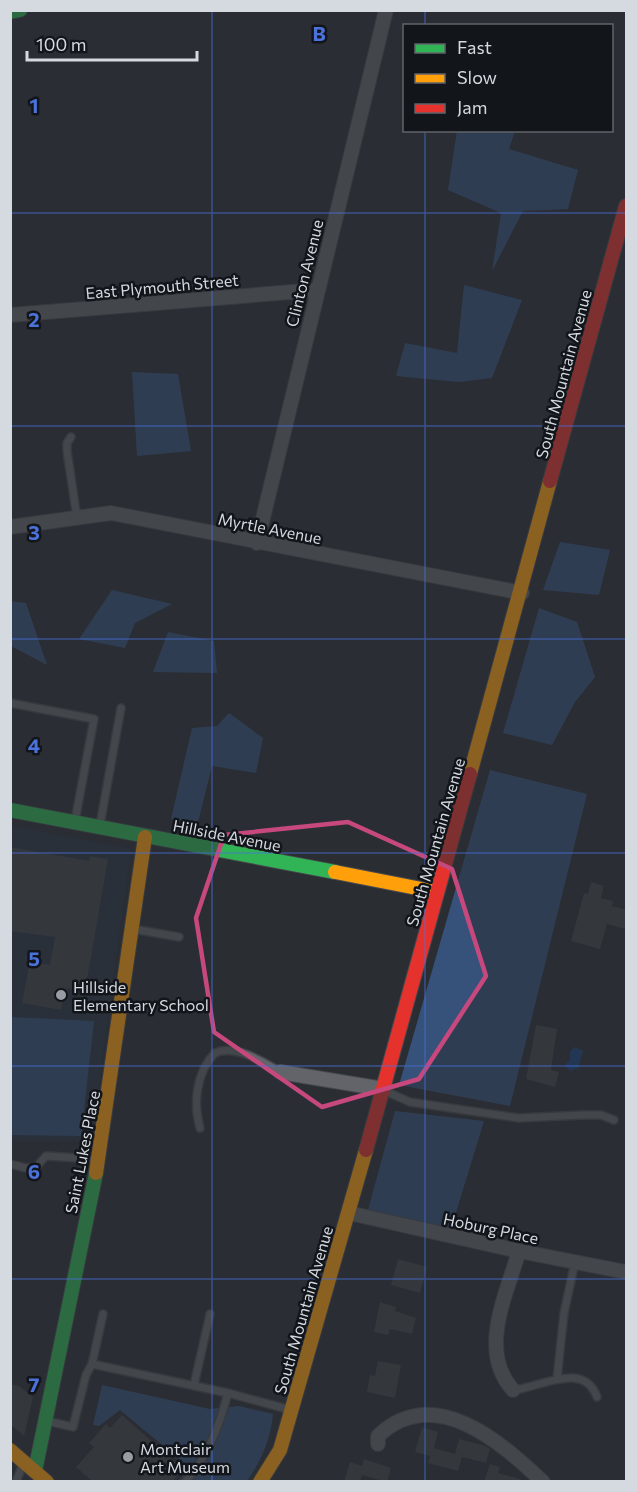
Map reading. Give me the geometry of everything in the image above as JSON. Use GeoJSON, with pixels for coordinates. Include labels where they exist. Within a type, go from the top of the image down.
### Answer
{"type":"FeatureCollection","features":[{"type":"Feature","properties":{"kind":"street"},"geometry":{"type":"LineString","coordinates":[[10,12],[20,10]]}},
{"type":"Feature","properties":{"kind":"street","name":"Clinton Avenue"},"geometry":{"type":"LineString","coordinates":[[257,543],[316,290],[386,10]]}},
{"type":"Feature","properties":{"kind":"street","name":"South Mountain Avenue"},"geometry":{"type":"LineString","coordinates":[[260,1482],[279,1450],[349,1213],[627,206]]}},
{"type":"Feature","properties":{"kind":"street","name":"East Plymouth Street"},"geometry":{"type":"LineString","coordinates":[[10,315],[316,290]]}},
{"type":"Feature","properties":{"kind":"street","name":"Myrtle Avenue"},"geometry":{"type":"LineString","coordinates":[[10,527],[111,513],[522,593]]}},
{"type":"Feature","properties":{"kind":"street","name":"Hillside Avenue"},"geometry":{"type":"LineString","coordinates":[[10,810],[437,892]]}},
{"type":"Feature","properties":{"kind":"street","name":"Saint Lukes Place"},"geometry":{"type":"LineString","coordinates":[[30,1466],[45,1420],[99,1160],[110,1098],[130,928],[145,837]]}},
{"type":"Feature","properties":{"kind":"street"},"geometry":{"type":"LineString","coordinates":[[280,1072],[383,1089]]}},
{"type":"Feature","properties":{"kind":"street","name":"Hoburg Place"},"geometry":{"type":"LineString","coordinates":[[349,1213],[519,1251],[627,1272]]}},
{"type":"Feature","properties":{"kind":"street"},"geometry":{"type":"LineString","coordinates":[[513,1390],[501,1377],[495,1359],[494,1340],[519,1251]]}},
{"type":"Feature","properties":{"kind":"street"},"geometry":{"type":"LineString","coordinates":[[378,1444],[378,1436],[388,1427],[416,1416],[434,1415],[467,1424],[493,1438],[541,1479]]}},
{"type":"Feature","properties":{"kind":"street"},"geometry":{"type":"LineString","coordinates":[[10,1450],[47,1482]]}},
{"type":"Feature","properties":{"kind":"lane"},"geometry":{"type":"LineString","coordinates":[[71,437],[67,443],[67,452],[77,518]]}},
{"type":"Feature","properties":{"kind":"lane"},"geometry":{"type":"LineString","coordinates":[[10,703],[94,719],[75,823]]}},
{"type":"Feature","properties":{"kind":"lane"},"geometry":{"type":"LineString","coordinates":[[99,828],[121,708]]}},
{"type":"Feature","properties":{"kind":"lane"},"geometry":{"type":"LineString","coordinates":[[130,928],[179,937]]}},
{"type":"Feature","properties":{"kind":"lane"},"geometry":{"type":"LineString","coordinates":[[200,1128],[195,1111],[196,1096],[201,1078],[215,1053],[228,1050],[251,1057],[280,1072]]}},
{"type":"Feature","properties":{"kind":"lane"},"geometry":{"type":"LineString","coordinates":[[383,1089],[389,1095],[410,1102],[518,1118],[601,1115],[614,1120]]}},
{"type":"Feature","properties":{"kind":"lane"},"geometry":{"type":"LineString","coordinates":[[10,1164],[36,1167],[46,1156],[99,1160]]}},
{"type":"Feature","properties":{"kind":"lane"},"geometry":{"type":"LineString","coordinates":[[557,1379],[564,1313],[575,1262]]}},
{"type":"Feature","properties":{"kind":"lane"},"geometry":{"type":"LineString","coordinates":[[45,1420],[73,1427],[86,1375],[92,1364],[103,1314]]}},
{"type":"Feature","properties":{"kind":"lane"},"geometry":{"type":"LineString","coordinates":[[194,1385],[210,1314]]}},
{"type":"Feature","properties":{"kind":"lane"},"geometry":{"type":"LineString","coordinates":[[92,1364],[194,1385],[291,1410]]}},
{"type":"Feature","properties":{"kind":"lane"},"geometry":{"type":"LineString","coordinates":[[513,1390],[530,1389],[557,1379],[571,1377],[586,1382],[594,1389],[597,1397]]}},
{"type":"Feature","properties":{"kind":"lane"},"geometry":{"type":"LineString","coordinates":[[185,1482],[193,1478],[220,1426],[228,1393]]}},
{"type":"Feature","properties":{"kind":"lane"},"geometry":{"type":"LineString","coordinates":[[16,1482],[30,1466]]}},
{"type":"Feature","properties":{"kind":"highlighted area"},"geometry":{"type":"Polygon","coordinates":[[[348,822],[452,869],[486,976],[419,1079],[322,1107],[214,1032],[196,918],[224,835],[348,822]]]}},
{"type":"Feature","properties":{"kind":"shaded area"},"geometry":{"type":"Polygon","coordinates":[[[457,132],[515,132],[509,149],[578,170],[568,209],[523,211],[492,271],[501,213],[448,190],[457,132]]]}},
{"type":"Feature","properties":{"kind":"shaded area"},"geometry":{"type":"Polygon","coordinates":[[[464,285],[522,300],[492,378],[459,382],[396,376],[405,343],[457,353],[464,285]]]}},
{"type":"Feature","properties":{"kind":"shaded area"},"geometry":{"type":"Polygon","coordinates":[[[132,372],[178,374],[191,451],[137,456],[132,372]]]}},
{"type":"Feature","properties":{"kind":"shaded area"},"geometry":{"type":"Polygon","coordinates":[[[560,542],[610,550],[599,595],[543,590],[560,542]]]}},
{"type":"Feature","properties":{"kind":"shaded area"},"geometry":{"type":"Polygon","coordinates":[[[112,590],[172,604],[135,623],[125,648],[79,639],[112,590]]]}},
{"type":"Feature","properties":{"kind":"shaded area"},"geometry":{"type":"Polygon","coordinates":[[[10,601],[26,603],[47,665],[11,646],[10,601]]]}},
{"type":"Feature","properties":{"kind":"shaded area"},"geometry":{"type":"Polygon","coordinates":[[[539,608],[577,622],[595,677],[575,702],[552,745],[503,733],[539,608]]]}},
{"type":"Feature","properties":{"kind":"shaded area"},"geometry":{"type":"Polygon","coordinates":[[[168,632],[214,641],[217,673],[153,672],[168,632]]]}},
{"type":"Feature","properties":{"kind":"shaded area"},"geometry":{"type":"Polygon","coordinates":[[[229,713],[263,738],[256,773],[212,766],[197,826],[171,819],[192,728],[217,726],[229,713]]]}},
{"type":"Feature","properties":{"kind":"shaded area"},"geometry":{"type":"Polygon","coordinates":[[[490,770],[587,794],[510,1106],[399,1085],[490,770]]]}},
{"type":"Feature","properties":{"kind":"shaded area","name":"Hillside Elementary School"},"geometry":{"type":"Polygon","coordinates":[[[10,825],[131,849],[91,1141],[11,1141],[10,825]]]}},
{"type":"Feature","properties":{"kind":"shaded area"},"geometry":{"type":"Polygon","coordinates":[[[11,1017],[94,1021],[81,1136],[11,1135],[11,1017]]]}},
{"type":"Feature","properties":{"kind":"shaded area"},"geometry":{"type":"Polygon","coordinates":[[[575,1047],[583,1051],[578,1068],[570,1071],[565,1065],[570,1060],[570,1051],[575,1047]]]}},
{"type":"Feature","properties":{"kind":"shaded area"},"geometry":{"type":"Polygon","coordinates":[[[395,1111],[484,1121],[451,1229],[368,1210],[395,1111]]]}},
{"type":"Feature","properties":{"kind":"shaded area"},"geometry":{"type":"Polygon","coordinates":[[[102,1385],[210,1409],[239,1406],[273,1414],[270,1432],[257,1466],[247,1481],[178,1481],[190,1468],[120,1410],[99,1426],[93,1425],[102,1385]]]}},
{"type":"Feature","properties":{"kind":"building"},"geometry":{"type":"Polygon","coordinates":[[[10,847],[89,861],[90,856],[108,859],[85,991],[65,988],[61,1010],[22,1003],[30,962],[50,965],[55,937],[10,931],[10,847]]]}},
{"type":"Feature","properties":{"kind":"building"},"geometry":{"type":"Polygon","coordinates":[[[591,882],[604,886],[601,898],[613,901],[612,906],[627,910],[625,929],[607,924],[600,949],[571,941],[584,893],[588,894],[591,882]]]}},
{"type":"Feature","properties":{"kind":"building"},"geometry":{"type":"Polygon","coordinates":[[[536,1025],[557,1029],[551,1070],[559,1072],[555,1087],[526,1079],[536,1025]]]}},
{"type":"Feature","properties":{"kind":"building"},"geometry":{"type":"Polygon","coordinates":[[[398,1259],[427,1267],[420,1293],[391,1285],[398,1259]]]}},
{"type":"Feature","properties":{"kind":"building"},"geometry":{"type":"Polygon","coordinates":[[[380,1302],[396,1307],[395,1311],[416,1318],[412,1334],[390,1329],[388,1335],[374,1332],[380,1302]]]}},
{"type":"Feature","properties":{"kind":"building"},"geometry":{"type":"Polygon","coordinates":[[[378,1361],[401,1365],[395,1398],[367,1392],[370,1375],[375,1376],[378,1361]]]}},
{"type":"Feature","properties":{"kind":"building"},"geometry":{"type":"Polygon","coordinates":[[[10,1384],[19,1386],[33,1397],[24,1436],[10,1424],[10,1384]]]}},
{"type":"Feature","properties":{"kind":"building","name":"Montclair Art Museum"},"geometry":{"type":"Polygon","coordinates":[[[122,1415],[183,1469],[172,1482],[93,1482],[76,1467],[94,1447],[89,1443],[106,1424],[110,1428],[122,1415]]]}},
{"type":"Feature","properties":{"kind":"building"},"geometry":{"type":"Polygon","coordinates":[[[422,1427],[438,1432],[434,1448],[455,1454],[459,1439],[486,1446],[490,1449],[486,1463],[462,1457],[458,1471],[428,1463],[430,1456],[415,1452],[422,1427]]]}},
{"type":"Feature","properties":{"kind":"building"},"geometry":{"type":"Polygon","coordinates":[[[364,1459],[391,1468],[387,1482],[362,1475],[360,1482],[344,1482],[350,1462],[362,1466],[364,1459]]]}},
{"type":"Feature","properties":{"kind":"building"},"geometry":{"type":"Polygon","coordinates":[[[490,1464],[500,1467],[498,1473],[520,1479],[519,1482],[484,1482],[490,1464]]]}},
{"type":"Feature","properties":{"kind":"traffic: fast"},"geometry":{"type":"LineString","coordinates":[[10,12],[20,10]]}},
{"type":"Feature","properties":{"kind":"traffic: fast"},"geometry":{"type":"LineString","coordinates":[[10,810],[335,872]]}},
{"type":"Feature","properties":{"kind":"traffic: fast"},"geometry":{"type":"LineString","coordinates":[[35,1471],[96,1173]]}},
{"type":"Feature","properties":{"kind":"traffic: slow"},"geometry":{"type":"LineString","coordinates":[[470,774],[550,481]]}},
{"type":"Feature","properties":{"kind":"traffic: slow"},"geometry":{"type":"LineString","coordinates":[[96,1173],[145,837]]}},
{"type":"Feature","properties":{"kind":"traffic: slow"},"geometry":{"type":"LineString","coordinates":[[335,872],[437,892]]}},
{"type":"Feature","properties":{"kind":"traffic: slow"},"geometry":{"type":"LineString","coordinates":[[260,1482],[280,1450],[366,1150]]}},
{"type":"Feature","properties":{"kind":"traffic: slow"},"geometry":{"type":"LineString","coordinates":[[10,1450],[47,1482]]}},
{"type":"Feature","properties":{"kind":"traffic: jam"},"geometry":{"type":"LineString","coordinates":[[550,481],[626,206]]}},
{"type":"Feature","properties":{"kind":"traffic: jam"},"geometry":{"type":"LineString","coordinates":[[366,1150],[470,774]]}},
{"type":"Feature","properties":{"kind":"place","name":"Hillside Elementary School"},"geometry":{"type":"Point","coordinates":[61,995]}},
{"type":"Feature","properties":{"kind":"place","name":"Montclair Art Museum"},"geometry":{"type":"Point","coordinates":[128,1457]}}]}
